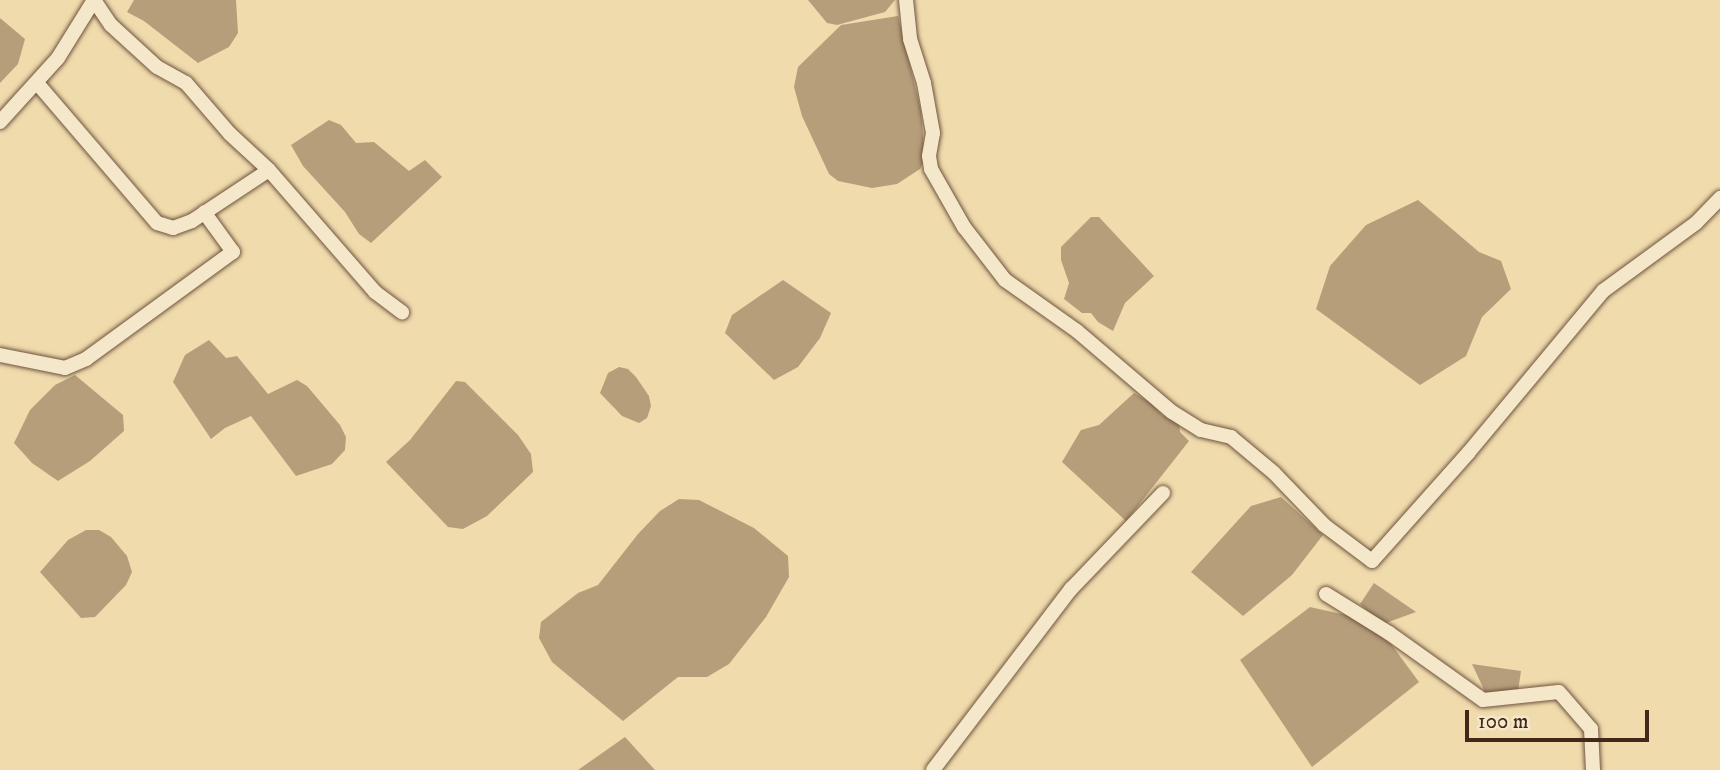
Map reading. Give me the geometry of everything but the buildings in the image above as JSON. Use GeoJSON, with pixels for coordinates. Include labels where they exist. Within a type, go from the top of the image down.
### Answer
{"type":"FeatureCollection","features":[{"type":"Feature","properties":{"kind":"street"},"geometry":{"type":"LineString","coordinates":[[0,122],[58,58],[94,0],[111,25],[157,67],[186,83],[230,134],[269,170],[375,292],[402,312]]}},
{"type":"Feature","properties":{"kind":"street"},"geometry":{"type":"LineString","coordinates":[[906,0],[910,39],[924,83],[933,133],[929,156],[931,169],[964,227],[1005,280],[1077,331],[1172,412],[1201,429],[1231,437],[1274,473],[1324,525],[1372,561],[1469,452],[1602,290],[1696,223],[1720,198]]}},
{"type":"Feature","properties":{"kind":"street"},"geometry":{"type":"LineString","coordinates":[[37,83],[157,223],[173,228],[204,212],[269,170]]}},
{"type":"Feature","properties":{"kind":"street"},"geometry":{"type":"LineString","coordinates":[[0,355],[65,368],[96,352],[233,252],[204,212]]}},
{"type":"Feature","properties":{"kind":"street"},"geometry":{"type":"LineString","coordinates":[[933,770],[1071,589],[1163,493]]}},
{"type":"Feature","properties":{"kind":"street"},"geometry":{"type":"LineString","coordinates":[[1326,594],[1389,633],[1483,701],[1559,692],[1591,729],[1593,770]]}},
{"type":"Feature","properties":{"kind":"shaded area"},"geometry":{"type":"Polygon","coordinates":[[[134,0],[236,0],[238,33],[229,47],[198,63],[144,21],[127,12],[134,0]]]}},
{"type":"Feature","properties":{"kind":"shaded area"},"geometry":{"type":"Polygon","coordinates":[[[808,0],[895,0],[885,12],[837,25],[827,23],[808,0]]]}},
{"type":"Feature","properties":{"kind":"shaded area"},"geometry":{"type":"Polygon","coordinates":[[[898,16],[921,111],[925,159],[920,169],[897,184],[872,188],[838,181],[829,174],[802,116],[794,87],[798,67],[841,25],[898,16]]]}},
{"type":"Feature","properties":{"kind":"shaded area"},"geometry":{"type":"Polygon","coordinates":[[[0,18],[25,39],[18,64],[0,83],[0,18]]]}},
{"type":"Feature","properties":{"kind":"shaded area"},"geometry":{"type":"Polygon","coordinates":[[[329,120],[341,125],[356,143],[374,142],[409,171],[425,160],[442,177],[371,243],[359,234],[345,212],[303,166],[291,145],[329,120]]]}},
{"type":"Feature","properties":{"kind":"shaded area"},"geometry":{"type":"Polygon","coordinates":[[[1418,200],[1479,252],[1501,261],[1511,289],[1482,317],[1466,356],[1420,385],[1316,309],[1330,266],[1366,225],[1418,200]]]}},
{"type":"Feature","properties":{"kind":"shaded area"},"geometry":{"type":"Polygon","coordinates":[[[1091,217],[1099,217],[1154,276],[1125,303],[1113,331],[1098,322],[1091,313],[1082,313],[1064,299],[1069,283],[1061,260],[1061,247],[1091,217]]]}},
{"type":"Feature","properties":{"kind":"shaded area"},"geometry":{"type":"Polygon","coordinates":[[[783,280],[831,313],[820,338],[798,367],[774,380],[725,333],[732,315],[783,280]]]}},
{"type":"Feature","properties":{"kind":"shaded area"},"geometry":{"type":"Polygon","coordinates":[[[209,340],[226,358],[237,356],[268,394],[297,380],[307,386],[340,425],[346,437],[345,450],[332,464],[296,476],[251,416],[225,428],[211,439],[173,382],[185,355],[209,340]]]}},
{"type":"Feature","properties":{"kind":"shaded area"},"geometry":{"type":"Polygon","coordinates":[[[619,367],[628,369],[649,396],[651,406],[647,418],[639,423],[622,416],[600,393],[608,373],[619,367]]]}},
{"type":"Feature","properties":{"kind":"shaded area"},"geometry":{"type":"Polygon","coordinates":[[[75,375],[123,415],[124,431],[90,461],[58,481],[32,463],[14,443],[30,410],[55,385],[75,375]]]}},
{"type":"Feature","properties":{"kind":"shaded area"},"geometry":{"type":"Polygon","coordinates":[[[456,381],[465,382],[518,435],[531,454],[533,472],[487,516],[463,529],[448,527],[386,462],[410,440],[456,381]]]}},
{"type":"Feature","properties":{"kind":"shaded area"},"geometry":{"type":"Polygon","coordinates":[[[1134,393],[1151,403],[1162,415],[1179,423],[1180,432],[1189,441],[1126,521],[1062,462],[1081,430],[1099,425],[1134,393]]]}},
{"type":"Feature","properties":{"kind":"shaded area"},"geometry":{"type":"Polygon","coordinates":[[[1281,497],[1323,535],[1292,575],[1243,616],[1191,572],[1251,506],[1281,497]]]}},
{"type":"Feature","properties":{"kind":"shaded area"},"geometry":{"type":"Polygon","coordinates":[[[679,499],[699,500],[754,528],[788,556],[789,577],[766,617],[729,664],[707,677],[678,677],[623,721],[552,662],[539,638],[541,622],[578,593],[598,585],[638,534],[660,511],[679,499]]]}},
{"type":"Feature","properties":{"kind":"shaded area"},"geometry":{"type":"Polygon","coordinates":[[[86,530],[99,530],[111,537],[127,556],[132,572],[126,585],[95,617],[81,618],[40,572],[68,540],[86,530]]]}},
{"type":"Feature","properties":{"kind":"shaded area"},"geometry":{"type":"Polygon","coordinates":[[[1374,583],[1416,612],[1383,624],[1360,604],[1374,583]]]}},
{"type":"Feature","properties":{"kind":"shaded area"},"geometry":{"type":"Polygon","coordinates":[[[1310,607],[1355,617],[1391,644],[1419,682],[1312,767],[1240,660],[1310,607]]]}},
{"type":"Feature","properties":{"kind":"shaded area"},"geometry":{"type":"Polygon","coordinates":[[[1472,664],[1521,671],[1518,691],[1486,694],[1472,664]]]}},
{"type":"Feature","properties":{"kind":"shaded area"},"geometry":{"type":"Polygon","coordinates":[[[625,737],[655,770],[578,770],[625,737]]]}}]}
